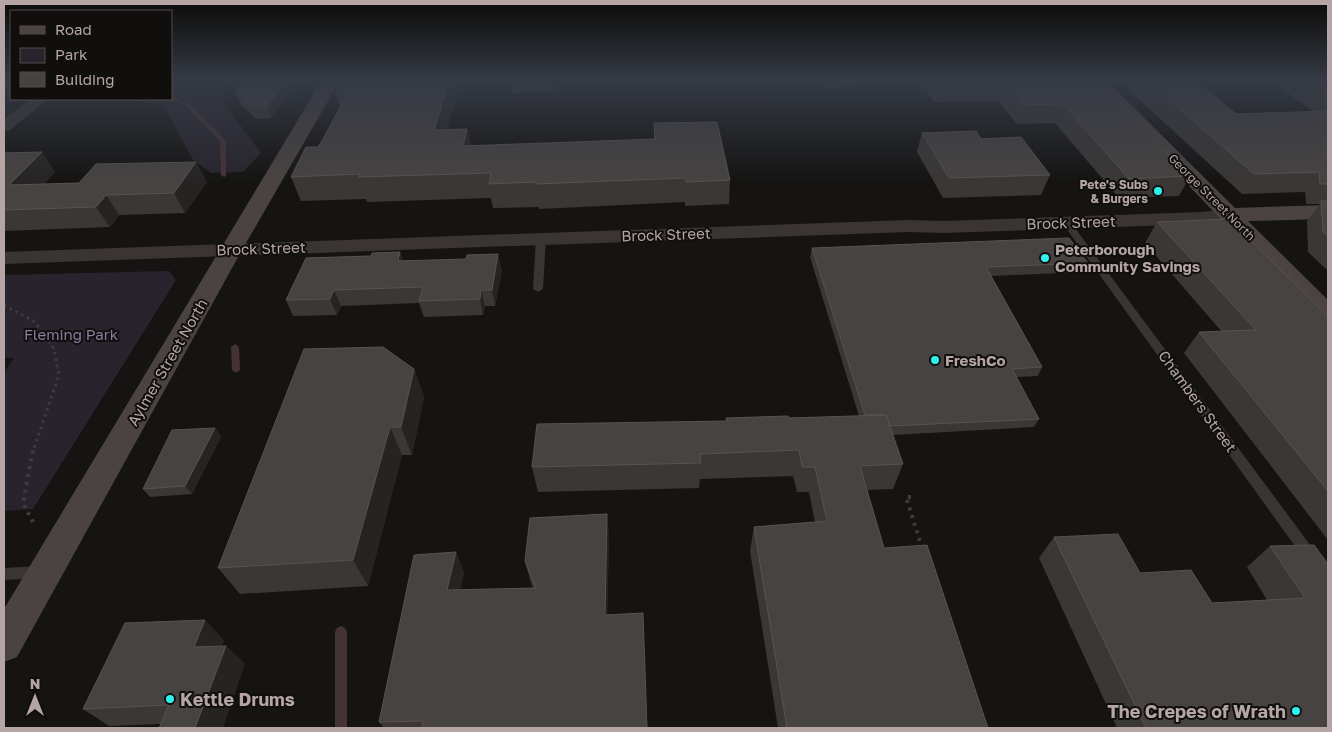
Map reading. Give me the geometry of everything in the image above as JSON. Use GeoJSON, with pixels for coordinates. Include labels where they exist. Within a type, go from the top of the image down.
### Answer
{"type":"FeatureCollection","features":[{"type":"Feature","properties":{"kind":"street"},"geometry":{"type":"LineString","coordinates":[[4,127],[21,114]]}},
{"type":"Feature","properties":{"kind":"street","name":"Aylmer Street North"},"geometry":{"type":"LineString","coordinates":[[4,644],[230,250],[311,114]]}},
{"type":"Feature","properties":{"kind":"street","name":"George Street North"},"geometry":{"type":"LineString","coordinates":[[1130,114],[1328,314]]}},
{"type":"Feature","properties":{"kind":"street","name":"Brock Street"},"geometry":{"type":"LineString","coordinates":[[4,258],[541,238],[1201,218],[1230,215],[1328,212]]}},
{"type":"Feature","properties":{"kind":"lane","name":"Chambers Street"},"geometry":{"type":"LineString","coordinates":[[1066,222],[1328,580]]}},
{"type":"Feature","properties":{"kind":"lane"},"geometry":{"type":"LineString","coordinates":[[538,289],[541,238]]}},
{"type":"Feature","properties":{"kind":"lane"},"geometry":{"type":"LineString","coordinates":[[4,574],[47,571]]}},
{"type":"Feature","properties":{"kind":"path"},"geometry":{"type":"LineString","coordinates":[[4,305],[35,322],[54,349],[59,375],[35,442],[23,503],[33,522]]}},
{"type":"Feature","properties":{"kind":"path"},"geometry":{"type":"LineString","coordinates":[[911,497],[906,497],[923,553]]}},
{"type":"Feature","properties":{"kind":"green space"},"geometry":{"type":"Polygon","coordinates":[[[168,114],[232,114],[261,153],[243,172],[211,173],[193,160],[168,114]]]}},
{"type":"Feature","properties":{"kind":"green space","name":"Fleming Park"},"geometry":{"type":"Polygon","coordinates":[[[169,271],[176,280],[33,509],[4,511],[4,372],[14,358],[4,358],[4,275],[169,271]]]}},
{"type":"Feature","properties":{"kind":"building"},"geometry":{"type":"Polygon","coordinates":[[[336,114],[439,114],[434,130],[467,129],[463,146],[655,139],[654,123],[717,122],[730,180],[686,182],[685,178],[489,184],[491,173],[359,177],[360,174],[291,177],[306,147],[318,147],[336,114]]]}},
{"type":"Feature","properties":{"kind":"building"},"geometry":{"type":"Polygon","coordinates":[[[1072,114],[1128,114],[1190,176],[1129,179],[1072,114]]]}},
{"type":"Feature","properties":{"kind":"building"},"geometry":{"type":"Polygon","coordinates":[[[1186,114],[1328,114],[1328,184],[1320,184],[1319,172],[1254,174],[1186,114]]]}},
{"type":"Feature","properties":{"kind":"building"},"geometry":{"type":"Polygon","coordinates":[[[976,131],[981,139],[1021,137],[1050,175],[949,178],[922,133],[976,131]]]}},
{"type":"Feature","properties":{"kind":"building"},"geometry":{"type":"Polygon","coordinates":[[[42,152],[9,185],[79,183],[96,164],[196,162],[174,193],[106,195],[96,207],[4,210],[4,153],[42,152]]]}},
{"type":"Feature","properties":{"kind":"building"},"geometry":{"type":"Polygon","coordinates":[[[1321,201],[1328,201],[1328,236],[1323,232],[1321,201]]]}},
{"type":"Feature","properties":{"kind":"building"},"geometry":{"type":"Polygon","coordinates":[[[1229,219],[1328,316],[1328,491],[1199,332],[1256,330],[1157,222],[1229,219]]]}},
{"type":"Feature","properties":{"kind":"building","name":"FreshCo"},"geometry":{"type":"Polygon","coordinates":[[[1069,238],[1088,263],[986,267],[1042,367],[1012,369],[1039,419],[890,426],[886,415],[865,415],[812,248],[1069,238]]]}},
{"type":"Feature","properties":{"kind":"building"},"geometry":{"type":"Polygon","coordinates":[[[400,252],[398,261],[466,259],[467,255],[498,254],[492,290],[481,290],[480,299],[419,301],[423,287],[334,290],[330,299],[286,300],[306,258],[371,256],[372,253],[400,252]]]}},
{"type":"Feature","properties":{"kind":"building"},"geometry":{"type":"Polygon","coordinates":[[[383,347],[414,369],[401,427],[390,427],[353,560],[218,568],[304,349],[383,347]]]}},
{"type":"Feature","properties":{"kind":"building"},"geometry":{"type":"Polygon","coordinates":[[[886,415],[903,464],[860,466],[884,548],[927,545],[988,728],[787,728],[754,527],[827,521],[815,467],[802,467],[799,450],[700,454],[701,463],[532,467],[537,424],[727,421],[726,418],[886,415]]]}},
{"type":"Feature","properties":{"kind":"building"},"geometry":{"type":"Polygon","coordinates":[[[215,428],[185,486],[143,489],[172,430],[215,428]]]}},
{"type":"Feature","properties":{"kind":"building"},"geometry":{"type":"Polygon","coordinates":[[[607,514],[605,615],[643,613],[647,728],[422,728],[423,721],[379,722],[414,555],[456,552],[447,590],[536,588],[525,561],[530,518],[607,514]]]}},
{"type":"Feature","properties":{"kind":"building"},"geometry":{"type":"Polygon","coordinates":[[[1118,534],[1140,573],[1191,570],[1212,603],[1305,598],[1270,546],[1314,545],[1328,564],[1328,728],[1146,728],[1054,537],[1118,534]]]}},
{"type":"Feature","properties":{"kind":"building"},"geometry":{"type":"Polygon","coordinates":[[[205,620],[194,647],[226,646],[195,728],[159,728],[169,705],[83,709],[125,623],[205,620]]]}},
{"type":"Feature","properties":{"kind":"waterway"},"geometry":{"type":"LineString","coordinates":[[197,114],[223,141],[224,175]]}},
{"type":"Feature","properties":{"kind":"waterway"},"geometry":{"type":"LineString","coordinates":[[235,347],[236,370]]}},
{"type":"Feature","properties":{"kind":"waterway"},"geometry":{"type":"LineString","coordinates":[[341,632],[341,728]]}},
{"type":"Feature","properties":{"kind":"place","name":"Pete's Subs & Burgers"},"geometry":{"type":"Point","coordinates":[1158,191]}},
{"type":"Feature","properties":{"kind":"place","name":"Peterborough Community Savings"},"geometry":{"type":"Point","coordinates":[1045,258]}},
{"type":"Feature","properties":{"kind":"place","name":"FreshCo"},"geometry":{"type":"Point","coordinates":[935,360]}},
{"type":"Feature","properties":{"kind":"place","name":"Kettle Drums"},"geometry":{"type":"Point","coordinates":[170,699]}},
{"type":"Feature","properties":{"kind":"place","name":"The Crepes of Wrath"},"geometry":{"type":"Point","coordinates":[1296,711]}}]}
